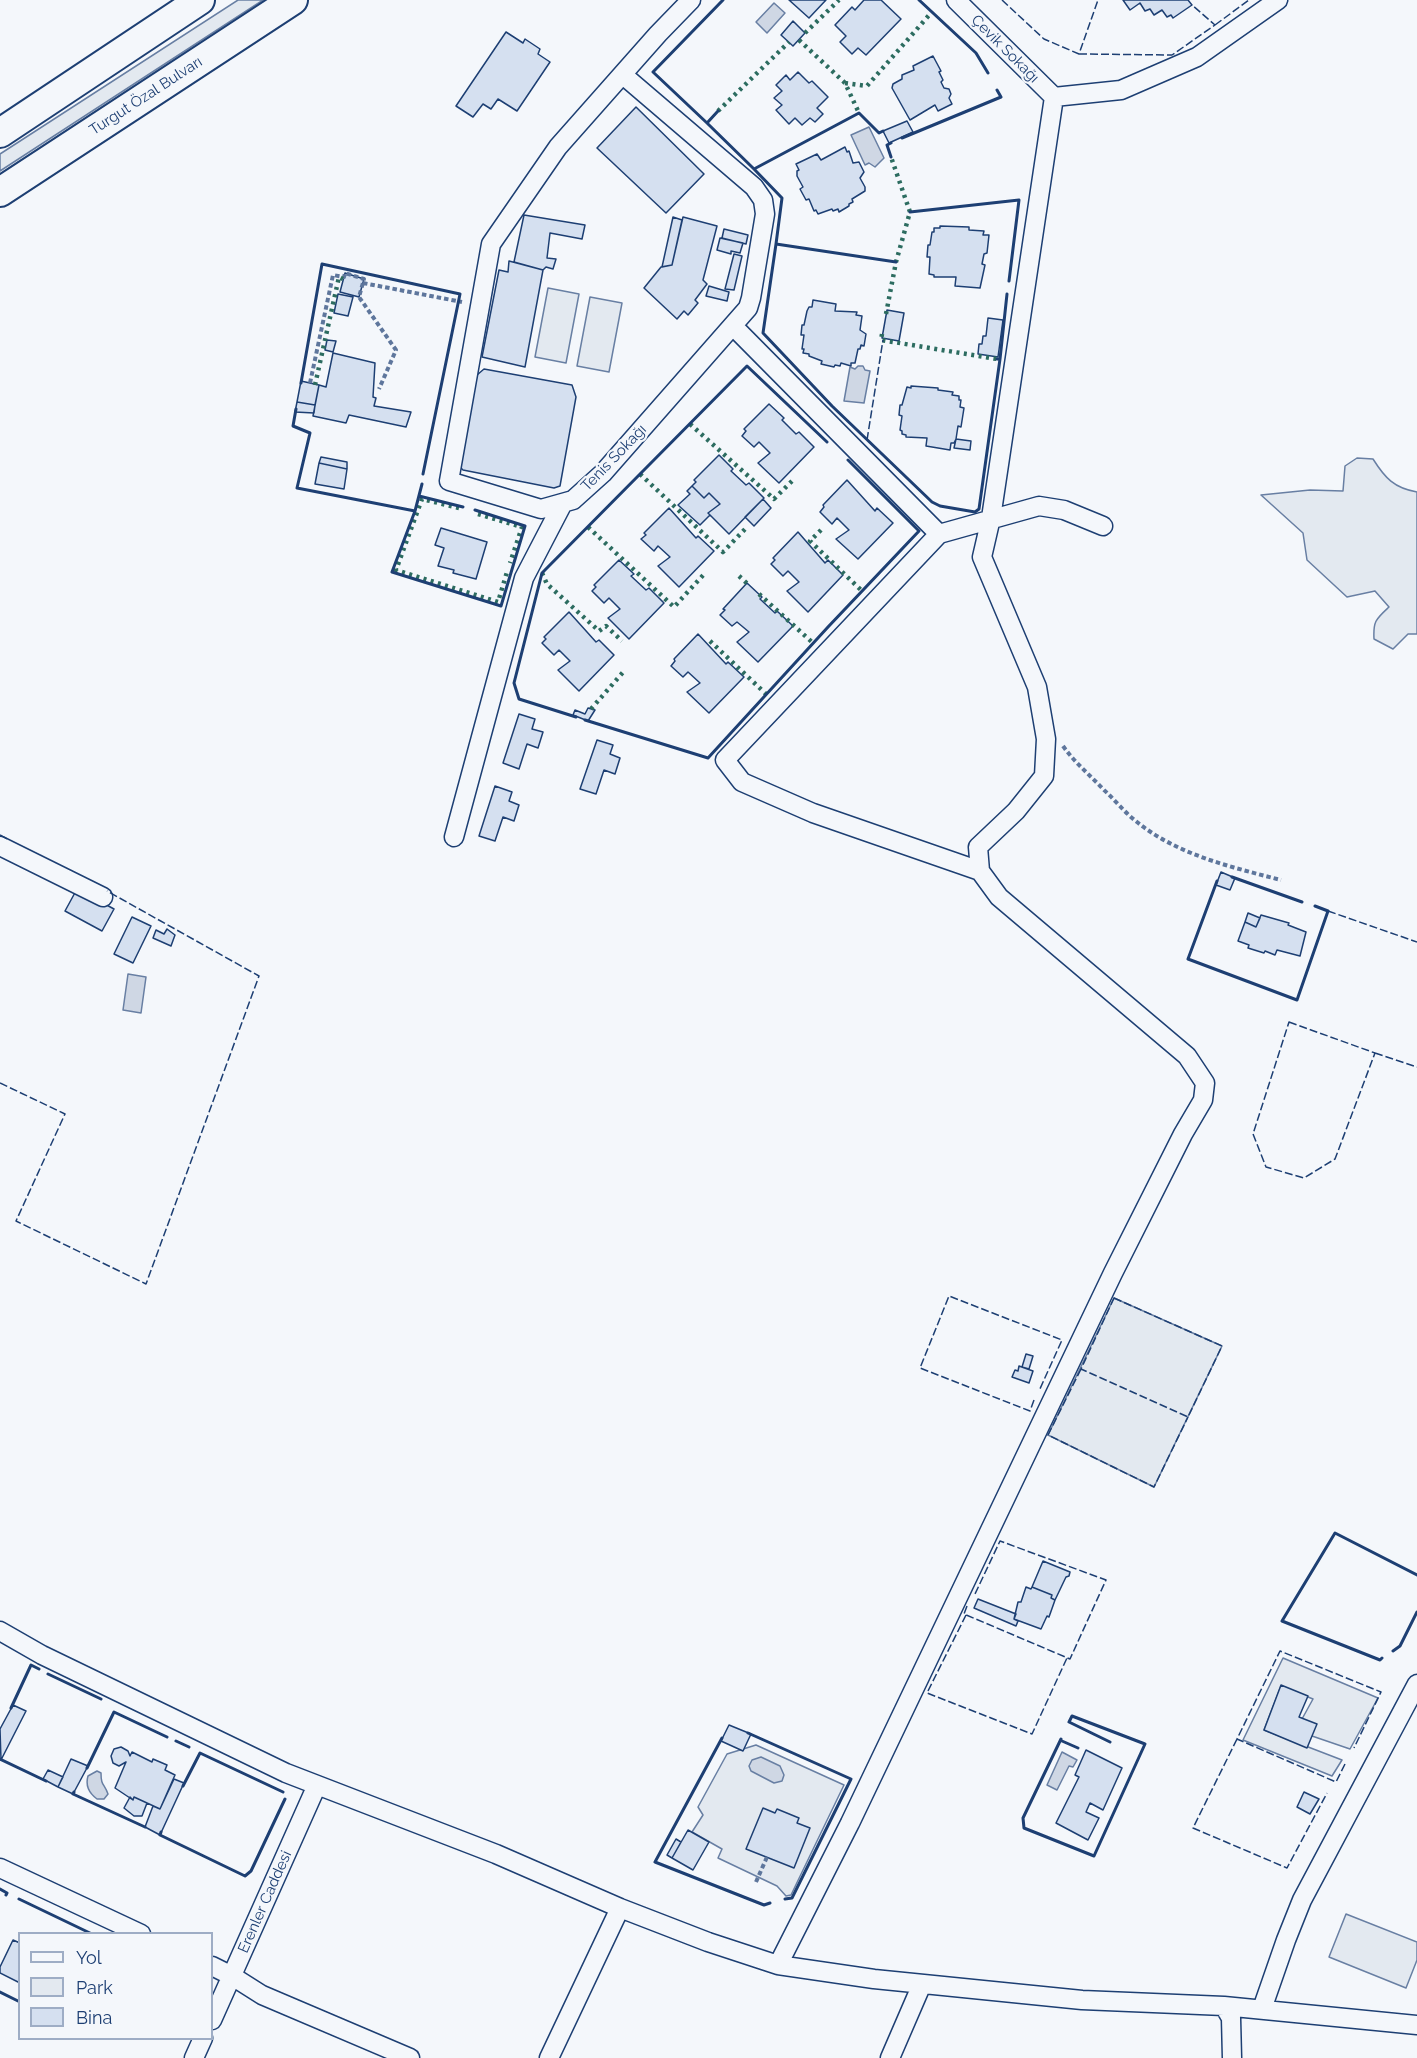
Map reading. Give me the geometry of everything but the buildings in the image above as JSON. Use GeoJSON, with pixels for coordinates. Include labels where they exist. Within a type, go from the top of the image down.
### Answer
{"type":"FeatureCollection","features":[{"type":"Feature","properties":{"kind":"main road"},"geometry":{"type":"LineString","coordinates":[[0,133],[200,0]]}},
{"type":"Feature","properties":{"kind":"main road","name":"Turgut Özal Bulvarı"},"geometry":{"type":"LineString","coordinates":[[0,192],[293,0]]}},
{"type":"Feature","properties":{"kind":"street","name":"Tenis Sokağı"},"geometry":{"type":"LineString","coordinates":[[622,75],[754,188],[763,200],[765,214],[752,298],[748,308],[603,473],[573,500],[541,508],[449,481],[490,244],[558,147],[658,34],[692,0]]}},
{"type":"Feature","properties":{"kind":"street","name":"Çevik Sokağı"},"geometry":{"type":"LineString","coordinates":[[956,0],[1054,97]]}},
{"type":"Feature","properties":{"kind":"street"},"geometry":{"type":"LineString","coordinates":[[778,1965],[855,1812],[1113,1273],[1183,1134],[1203,1100],[1205,1083],[1187,1056],[999,897],[980,871],[978,847],[1016,812],[1044,776],[1046,739],[1037,687],[982,557],[991,518],[1054,97],[1121,90],[1197,57],[1278,0]]}},
{"type":"Feature","properties":{"kind":"street"},"geometry":{"type":"LineString","coordinates":[[733,326],[939,534]]}},
{"type":"Feature","properties":{"kind":"street"},"geometry":{"type":"LineString","coordinates":[[454,837],[524,578],[563,503]]}},
{"type":"Feature","properties":{"kind":"street"},"geometry":{"type":"LineString","coordinates":[[980,871],[813,813],[742,782],[724,760],[939,534],[1039,506],[1065,510],[1103,526]]}},
{"type":"Feature","properties":{"kind":"street"},"geometry":{"type":"LineString","coordinates":[[0,846],[103,897]]}},
{"type":"Feature","properties":{"kind":"street"},"geometry":{"type":"LineString","coordinates":[[0,1631],[84,1676],[286,1773],[496,1854],[620,1908],[708,1942],[778,1965],[874,1979],[1082,2000],[1224,2006],[1417,2025]]}},
{"type":"Feature","properties":{"kind":"street"},"geometry":{"type":"LineString","coordinates":[[1262,2009],[1302,1900],[1417,1684]]}},
{"type":"Feature","properties":{"kind":"street","name":"Erenler Caddesi"},"geometry":{"type":"LineString","coordinates":[[213,2018],[317,1785]]}},
{"type":"Feature","properties":{"kind":"street"},"geometry":{"type":"LineString","coordinates":[[0,1868],[137,1932]]}},
{"type":"Feature","properties":{"kind":"street"},"geometry":{"type":"LineString","coordinates":[[549,2058],[620,1908]]}},
{"type":"Feature","properties":{"kind":"street"},"geometry":{"type":"LineString","coordinates":[[213,1966],[262,1995],[410,2058]]}},
{"type":"Feature","properties":{"kind":"street"},"geometry":{"type":"LineString","coordinates":[[890,2058],[922,1984]]}},
{"type":"Feature","properties":{"kind":"street"},"geometry":{"type":"LineString","coordinates":[[1224,2006],[1231,2018],[1233,2058]]}},
{"type":"Feature","properties":{"kind":"street"},"geometry":{"type":"LineString","coordinates":[[194,2058],[202,2040]]}},
{"type":"Feature","properties":{"kind":"path"},"geometry":{"type":"LineString","coordinates":[[310,383],[333,275],[344,277],[345,273],[364,279],[359,297],[396,350],[379,389]]}},
{"type":"Feature","properties":{"kind":"path"},"geometry":{"type":"LineString","coordinates":[[363,283],[480,306]]}},
{"type":"Feature","properties":{"kind":"path"},"geometry":{"type":"LineString","coordinates":[[1046,739],[1062,744],[1073,760],[1135,821],[1175,847],[1230,867],[1281,880]]}},
{"type":"Feature","properties":{"kind":"path"},"geometry":{"type":"LineString","coordinates":[[756,1882],[767,1857]]}},
{"type":"Feature","properties":{"kind":"green space"},"geometry":{"type":"Polygon","coordinates":[[[238,0],[263,0],[0,171],[0,154],[238,0]]]}},
{"type":"Feature","properties":{"kind":"green space"},"geometry":{"type":"Polygon","coordinates":[[[548,288],[579,294],[566,363],[535,357],[548,288]]]}},
{"type":"Feature","properties":{"kind":"green space"},"geometry":{"type":"Polygon","coordinates":[[[590,297],[622,303],[609,372],[577,366],[590,297]]]}},
{"type":"Feature","properties":{"kind":"green space"},"geometry":{"type":"Polygon","coordinates":[[[1357,458],[1373,459],[1382,472],[1396,485],[1417,492],[1417,634],[1408,634],[1393,649],[1374,639],[1376,621],[1389,607],[1375,591],[1347,597],[1307,560],[1303,533],[1261,495],[1310,490],[1343,491],[1345,466],[1357,458]]]}},
{"type":"Feature","properties":{"kind":"green space"},"geometry":{"type":"Polygon","coordinates":[[[1114,1298],[1222,1346],[1154,1487],[1048,1435],[1114,1298]]]}},
{"type":"Feature","properties":{"kind":"green space"},"geometry":{"type":"Polygon","coordinates":[[[1283,1658],[1378,1698],[1350,1749],[1312,1736],[1302,1719],[1313,1699],[1281,1686],[1264,1730],[1342,1760],[1332,1776],[1243,1740],[1283,1658]]]}},
{"type":"Feature","properties":{"kind":"green space"},"geometry":{"type":"Polygon","coordinates":[[[756,1745],[844,1785],[791,1895],[786,1896],[777,1886],[718,1858],[722,1849],[692,1832],[703,1815],[698,1807],[727,1754],[756,1745]]]}},
{"type":"Feature","properties":{"kind":"green space"},"geometry":{"type":"Polygon","coordinates":[[[1346,1914],[1417,1942],[1417,1960],[1406,1988],[1329,1957],[1346,1914]]]}},
{"type":"Feature","properties":{"kind":"shaded area"},"geometry":{"type":"Polygon","coordinates":[[[774,3],[785,13],[767,33],[756,22],[774,3]]]}},
{"type":"Feature","properties":{"kind":"shaded area"},"geometry":{"type":"Polygon","coordinates":[[[869,127],[884,158],[875,167],[869,163],[865,165],[851,135],[869,127]]]}},
{"type":"Feature","properties":{"kind":"shaded area"},"geometry":{"type":"Polygon","coordinates":[[[863,366],[865,370],[870,371],[864,403],[844,401],[850,367],[855,369],[863,366]]]}},
{"type":"Feature","properties":{"kind":"shaded area"},"geometry":{"type":"Polygon","coordinates":[[[128,974],[146,977],[141,1013],[123,1010],[128,974]]]}},
{"type":"Feature","properties":{"kind":"shaded area"},"geometry":{"type":"Polygon","coordinates":[[[1062,1752],[1077,1760],[1073,1767],[1069,1766],[1057,1790],[1047,1785],[1062,1752]]]}},
{"type":"Feature","properties":{"kind":"shaded area"},"geometry":{"type":"Polygon","coordinates":[[[761,1757],[780,1766],[784,1775],[782,1781],[774,1783],[751,1771],[749,1766],[752,1760],[761,1757]]]}},
{"type":"Feature","properties":{"kind":"shaded area"},"geometry":{"type":"Polygon","coordinates":[[[97,1771],[101,1773],[102,1782],[108,1794],[104,1799],[97,1799],[87,1786],[88,1776],[97,1771]]]}},
{"type":"Feature","properties":{"kind":"hedge"},"geometry":{"type":"LineString","coordinates":[[805,33],[839,0]]}},
{"type":"Feature","properties":{"kind":"hedge"},"geometry":{"type":"LineString","coordinates":[[845,83],[867,86],[931,13]]}},
{"type":"Feature","properties":{"kind":"hedge"},"geometry":{"type":"LineString","coordinates":[[799,40],[845,83],[859,113]]}},
{"type":"Feature","properties":{"kind":"hedge"},"geometry":{"type":"LineString","coordinates":[[718,111],[789,42]]}},
{"type":"Feature","properties":{"kind":"hedge"},"geometry":{"type":"LineString","coordinates":[[886,314],[896,262],[910,212],[891,157]]}},
{"type":"Feature","properties":{"kind":"hedge"},"geometry":{"type":"LineString","coordinates":[[315,385],[339,277],[343,279]]}},
{"type":"Feature","properties":{"kind":"hedge"},"geometry":{"type":"LineString","coordinates":[[882,334],[881,340],[997,359]]}},
{"type":"Feature","properties":{"kind":"hedge"},"geometry":{"type":"LineString","coordinates":[[690,424],[774,499],[795,478]]}},
{"type":"Feature","properties":{"kind":"hedge"},"geometry":{"type":"LineString","coordinates":[[640,474],[723,552],[748,526]]}},
{"type":"Feature","properties":{"kind":"hedge"},"geometry":{"type":"LineString","coordinates":[[459,508],[422,499],[396,570],[498,602],[507,572]]}},
{"type":"Feature","properties":{"kind":"hedge"},"geometry":{"type":"LineString","coordinates":[[478,514],[522,527],[510,563]]}},
{"type":"Feature","properties":{"kind":"hedge"},"geometry":{"type":"LineString","coordinates":[[588,527],[674,607],[706,572]]}},
{"type":"Feature","properties":{"kind":"hedge"},"geometry":{"type":"LineString","coordinates":[[821,530],[810,541],[862,591]]}},
{"type":"Feature","properties":{"kind":"hedge"},"geometry":{"type":"LineString","coordinates":[[542,573],[547,584],[599,631],[606,626],[622,641]]}},
{"type":"Feature","properties":{"kind":"hedge"},"geometry":{"type":"LineString","coordinates":[[739,576],[750,586]]}},
{"type":"Feature","properties":{"kind":"hedge"},"geometry":{"type":"LineString","coordinates":[[759,594],[813,643]]}},
{"type":"Feature","properties":{"kind":"hedge"},"geometry":{"type":"LineString","coordinates":[[710,641],[766,694]]}},
{"type":"Feature","properties":{"kind":"hedge"},"geometry":{"type":"LineString","coordinates":[[591,709],[625,670]]}},
{"type":"Feature","properties":{"kind":"fence"},"geometry":{"type":"LineString","coordinates":[[1002,0],[1044,39],[1079,54],[1098,0]]}},
{"type":"Feature","properties":{"kind":"fence"},"geometry":{"type":"LineString","coordinates":[[1215,25],[1249,0]]}},
{"type":"Feature","properties":{"kind":"fence"},"geometry":{"type":"LineString","coordinates":[[1079,54],[1172,55],[1215,25],[1192,5]]}},
{"type":"Feature","properties":{"kind":"fence"},"geometry":{"type":"LineString","coordinates":[[867,440],[883,340]]}},
{"type":"Feature","properties":{"kind":"fence"},"geometry":{"type":"LineString","coordinates":[[0,835],[9,840]]}},
{"type":"Feature","properties":{"kind":"fence"},"geometry":{"type":"LineString","coordinates":[[0,1083],[65,1114],[16,1221],[146,1284],[259,976],[107,891]]}},
{"type":"Feature","properties":{"kind":"fence"},"geometry":{"type":"LineString","coordinates":[[1328,911],[1417,942]]}},
{"type":"Feature","properties":{"kind":"fence"},"geometry":{"type":"LineString","coordinates":[[1289,1022],[1375,1053],[1335,1159],[1304,1178],[1266,1167],[1253,1134],[1289,1022]]}},
{"type":"Feature","properties":{"kind":"fence"},"geometry":{"type":"LineString","coordinates":[[1375,1053],[1417,1067]]}},
{"type":"Feature","properties":{"kind":"fence"},"geometry":{"type":"LineString","coordinates":[[1034,1400],[1030,1411],[920,1368],[949,1296],[1062,1340],[1039,1391]]}},
{"type":"Feature","properties":{"kind":"fence"},"geometry":{"type":"LineString","coordinates":[[1114,1298],[1222,1346],[1188,1417],[1081,1369],[1114,1298]]}},
{"type":"Feature","properties":{"kind":"fence"},"geometry":{"type":"LineString","coordinates":[[1081,1369],[1048,1435],[1154,1487],[1188,1417]]}},
{"type":"Feature","properties":{"kind":"fence"},"geometry":{"type":"LineString","coordinates":[[967,1606],[964,1614],[1070,1659],[1106,1580],[1000,1541],[975,1594]]}},
{"type":"Feature","properties":{"kind":"fence"},"geometry":{"type":"LineString","coordinates":[[966,1615],[927,1693],[1032,1734],[1067,1658]]}},
{"type":"Feature","properties":{"kind":"fence"},"geometry":{"type":"LineString","coordinates":[[1345,1764],[1336,1782],[1237,1739],[1280,1651],[1381,1692],[1354,1748]]}},
{"type":"Feature","properties":{"kind":"fence"},"geometry":{"type":"LineString","coordinates":[[1237,1739],[1193,1828],[1287,1868],[1327,1793]]}},
{"type":"Feature","properties":{"kind":"wall"},"geometry":{"type":"LineString","coordinates":[[718,111],[707,123],[653,72],[723,0]]}},
{"type":"Feature","properties":{"kind":"wall"},"geometry":{"type":"LineString","coordinates":[[919,0],[976,53],[988,73]]}},
{"type":"Feature","properties":{"kind":"wall"},"geometry":{"type":"LineString","coordinates":[[902,138],[1001,97],[997,90]]}},
{"type":"Feature","properties":{"kind":"wall"},"geometry":{"type":"LineString","coordinates":[[707,123],[754,169],[859,113],[879,133],[883,131]]}},
{"type":"Feature","properties":{"kind":"wall"},"geometry":{"type":"LineString","coordinates":[[891,143],[887,145],[891,157]]}},
{"type":"Feature","properties":{"kind":"wall"},"geometry":{"type":"LineString","coordinates":[[754,169],[782,198],[776,244],[896,262]]}},
{"type":"Feature","properties":{"kind":"wall"},"geometry":{"type":"LineString","coordinates":[[910,212],[1019,200],[1009,281]]}},
{"type":"Feature","properties":{"kind":"wall"},"geometry":{"type":"LineString","coordinates":[[776,244],[763,333],[832,406],[932,502],[940,506],[975,512],[979,509],[1000,359]]}},
{"type":"Feature","properties":{"kind":"wall"},"geometry":{"type":"LineString","coordinates":[[301,383],[322,264],[460,294],[423,474]]}},
{"type":"Feature","properties":{"kind":"wall"},"geometry":{"type":"LineString","coordinates":[[997,359],[1000,359],[1007,294]]}},
{"type":"Feature","properties":{"kind":"wall"},"geometry":{"type":"LineString","coordinates":[[576,717],[519,699],[514,683],[542,573],[747,366],[827,442]]}},
{"type":"Feature","properties":{"kind":"wall"},"geometry":{"type":"LineString","coordinates":[[296,409],[293,426],[310,433],[297,488],[415,511],[422,484]]}},
{"type":"Feature","properties":{"kind":"wall"},"geometry":{"type":"LineString","coordinates":[[585,720],[708,758],[919,531],[848,460]]}},
{"type":"Feature","properties":{"kind":"wall"},"geometry":{"type":"LineString","coordinates":[[419,496],[463,507]]}},
{"type":"Feature","properties":{"kind":"wall"},"geometry":{"type":"LineString","coordinates":[[415,511],[392,572],[501,606],[525,526],[475,510]]}},
{"type":"Feature","properties":{"kind":"wall"},"geometry":{"type":"LineString","coordinates":[[1232,877],[1302,902]]}},
{"type":"Feature","properties":{"kind":"wall"},"geometry":{"type":"LineString","coordinates":[[1217,881],[1188,959],[1297,1000],[1328,911],[1315,906]]}},
{"type":"Feature","properties":{"kind":"wall"},"geometry":{"type":"LineString","coordinates":[[1382,1658],[1380,1660],[1282,1621],[1335,1533],[1417,1575]]}},
{"type":"Feature","properties":{"kind":"wall"},"geometry":{"type":"LineString","coordinates":[[1393,1651],[1400,1646],[1417,1612]]}},
{"type":"Feature","properties":{"kind":"wall"},"geometry":{"type":"LineString","coordinates":[[11,1708],[31,1665],[39,1669]]}},
{"type":"Feature","properties":{"kind":"wall"},"geometry":{"type":"LineString","coordinates":[[48,1674],[101,1699]]}},
{"type":"Feature","properties":{"kind":"wall"},"geometry":{"type":"LineString","coordinates":[[87,1768],[114,1712],[167,1737]]}},
{"type":"Feature","properties":{"kind":"wall"},"geometry":{"type":"LineString","coordinates":[[1061,1739],[1023,1818],[1024,1828],[1094,1856],[1145,1744],[1072,1716],[1069,1722],[1110,1742]]}},
{"type":"Feature","properties":{"kind":"wall"},"geometry":{"type":"LineString","coordinates":[[748,1733],[851,1779],[792,1898],[785,1899]]}},
{"type":"Feature","properties":{"kind":"wall"},"geometry":{"type":"LineString","coordinates":[[722,1738],[655,1862],[764,1905],[770,1903]]}},
{"type":"Feature","properties":{"kind":"wall"},"geometry":{"type":"LineString","coordinates":[[176,1741],[189,1747]]}},
{"type":"Feature","properties":{"kind":"wall"},"geometry":{"type":"LineString","coordinates":[[1062,1741],[1078,1748]]}},
{"type":"Feature","properties":{"kind":"wall"},"geometry":{"type":"LineString","coordinates":[[183,1786],[200,1753],[283,1792]]}},
{"type":"Feature","properties":{"kind":"wall"},"geometry":{"type":"LineString","coordinates":[[0,1759],[46,1781]]}},
{"type":"Feature","properties":{"kind":"wall"},"geometry":{"type":"LineString","coordinates":[[74,1792],[73,1794],[145,1827]]}},
{"type":"Feature","properties":{"kind":"wall"},"geometry":{"type":"LineString","coordinates":[[161,1832],[160,1835],[245,1876],[251,1871],[285,1799]]}},
{"type":"Feature","properties":{"kind":"wall"},"geometry":{"type":"LineString","coordinates":[[0,1889],[7,1893],[6,1895]]}},
{"type":"Feature","properties":{"kind":"wall"},"geometry":{"type":"LineString","coordinates":[[19,1899],[88,1932]]}},
{"type":"Feature","properties":{"kind":"wall"},"geometry":{"type":"LineString","coordinates":[[0,1992],[18,2001]]}}]}
